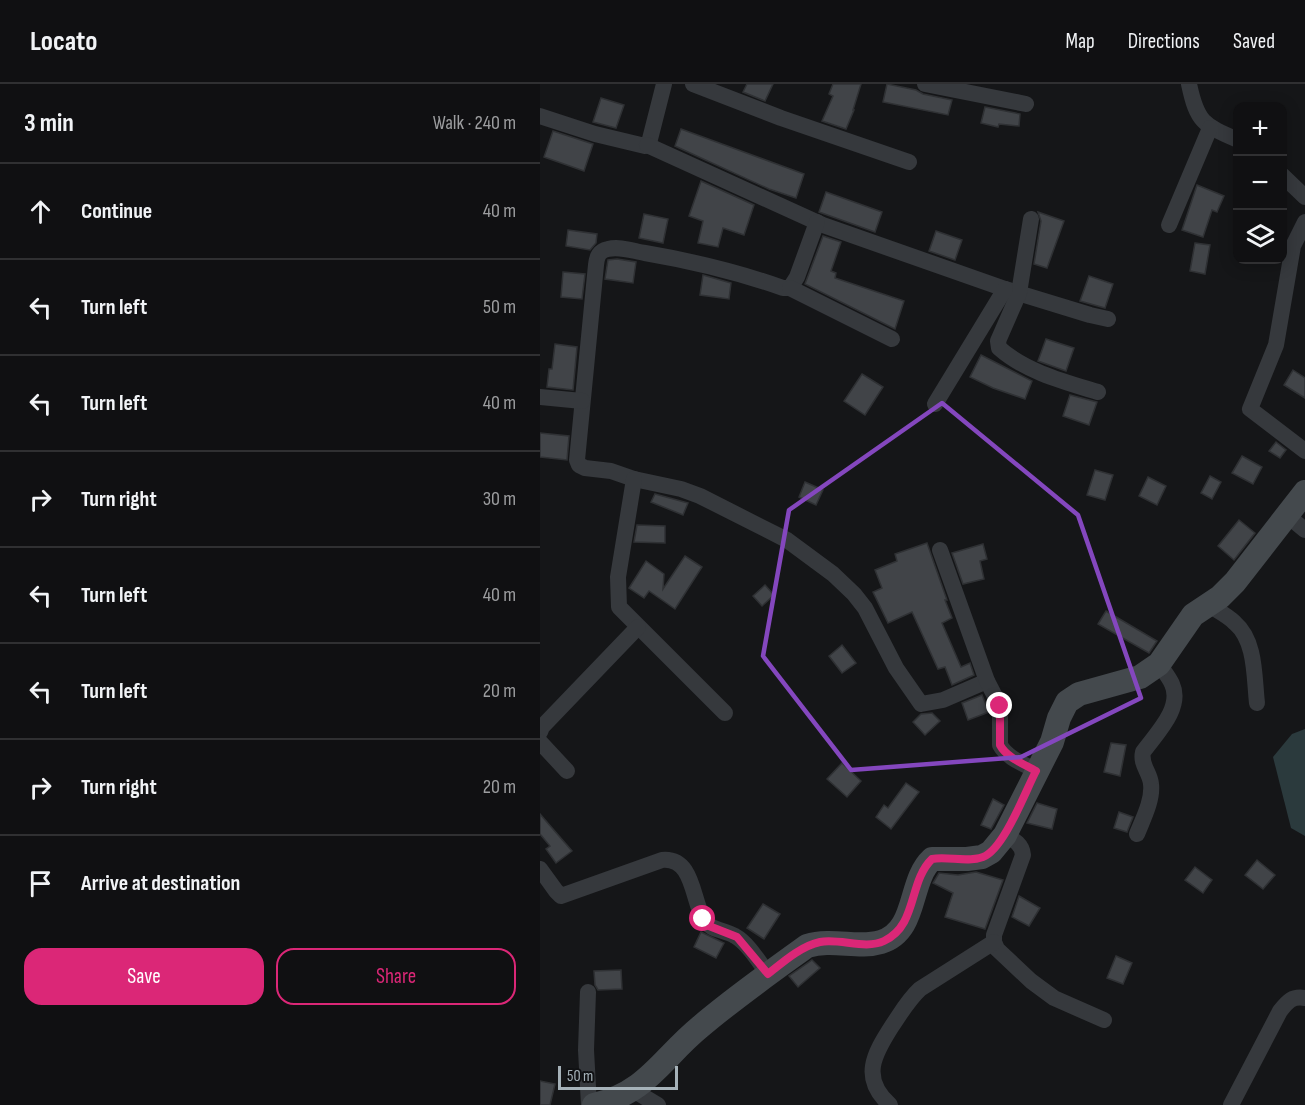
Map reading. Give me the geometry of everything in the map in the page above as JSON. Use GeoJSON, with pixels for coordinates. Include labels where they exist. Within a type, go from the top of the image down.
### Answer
{"type":"FeatureCollection","features":[{"type":"Feature","properties":{"kind":"street"},"geometry":{"type":"LineString","coordinates":[[647,145],[664,84]]}},
{"type":"Feature","properties":{"kind":"street"},"geometry":{"type":"LineString","coordinates":[[693,84],[781,118],[909,162]]}},
{"type":"Feature","properties":{"kind":"street"},"geometry":{"type":"LineString","coordinates":[[1190,84],[1193,103],[1200,118],[1210,128],[1233,138]]}},
{"type":"Feature","properties":{"kind":"street"},"geometry":{"type":"LineString","coordinates":[[931,85],[1026,104]]}},
{"type":"Feature","properties":{"kind":"street"},"geometry":{"type":"LineString","coordinates":[[540,116],[595,134],[647,145],[817,222],[1012,291],[1108,319]]}},
{"type":"Feature","properties":{"kind":"street"},"geometry":{"type":"LineString","coordinates":[[1169,225],[1210,128]]}},
{"type":"Feature","properties":{"kind":"street"},"geometry":{"type":"LineString","coordinates":[[1287,180],[1305,197]]}},
{"type":"Feature","properties":{"kind":"street"},"geometry":{"type":"LineString","coordinates":[[1031,219],[998,341],[999,348],[1018,361],[1058,380],[1098,392]]}},
{"type":"Feature","properties":{"kind":"street"},"geometry":{"type":"LineString","coordinates":[[790,288],[797,277],[817,222]]}},
{"type":"Feature","properties":{"kind":"street"},"geometry":{"type":"LineString","coordinates":[[1305,222],[1293,246],[1276,345],[1250,409],[1305,451]]}},
{"type":"Feature","properties":{"kind":"street"},"geometry":{"type":"LineString","coordinates":[[892,339],[790,288],[783,288],[731,271],[619,248],[601,251],[597,256],[582,401],[577,451],[579,465],[681,489],[733,511],[787,540],[833,574],[854,594],[865,608],[896,668],[921,705],[943,700],[987,681]]}},
{"type":"Feature","properties":{"kind":"street"},"geometry":{"type":"LineString","coordinates":[[935,404],[1012,291]]}},
{"type":"Feature","properties":{"kind":"street"},"geometry":{"type":"LineString","coordinates":[[540,397],[582,401]]}},
{"type":"Feature","properties":{"kind":"street"},"geometry":{"type":"LineString","coordinates":[[634,479],[618,577],[619,607],[725,713]]}},
{"type":"Feature","properties":{"kind":"street"},"geometry":{"type":"LineString","coordinates":[[594,1105],[633,1090],[647,1080],[698,1029],[807,946],[821,942],[873,944],[885,941],[898,930],[908,915],[923,867],[932,859],[982,858],[991,852],[1005,835],[1052,742],[1059,718],[1068,702],[1079,694],[1140,677],[1159,663],[1193,615],[1220,597],[1297,523],[1305,492]]}},
{"type":"Feature","properties":{"kind":"street"},"geometry":{"type":"LineString","coordinates":[[940,550],[987,681],[1000,706],[1000,745],[1014,759],[1036,771]]}},
{"type":"Feature","properties":{"kind":"street"},"geometry":{"type":"LineString","coordinates":[[1208,604],[1235,622],[1247,640],[1257,703]]}},
{"type":"Feature","properties":{"kind":"street"},"geometry":{"type":"LineString","coordinates":[[540,732],[565,702],[638,627]]}},
{"type":"Feature","properties":{"kind":"street"},"geometry":{"type":"LineString","coordinates":[[1137,834],[1148,802],[1151,783],[1142,759],[1143,752],[1175,702],[1172,683],[1159,663]]}},
{"type":"Feature","properties":{"kind":"street"},"geometry":{"type":"LineString","coordinates":[[540,742],[567,771]]}},
{"type":"Feature","properties":{"kind":"street"},"geometry":{"type":"LineString","coordinates":[[1005,835],[1023,848],[1023,855],[994,935],[997,949],[1054,998],[1104,1020]]}},
{"type":"Feature","properties":{"kind":"street"},"geometry":{"type":"LineString","coordinates":[[540,868],[561,896],[662,860],[671,859],[678,862],[687,873],[703,919],[709,926],[737,937],[768,974]]}},
{"type":"Feature","properties":{"kind":"street"},"geometry":{"type":"LineString","coordinates":[[890,1105],[882,1096],[872,1073],[873,1061],[877,1050],[910,998],[920,989],[994,942]]}},
{"type":"Feature","properties":{"kind":"street"},"geometry":{"type":"LineString","coordinates":[[588,992],[586,1050],[589,1105]]}},
{"type":"Feature","properties":{"kind":"street"},"geometry":{"type":"LineString","coordinates":[[1231,1105],[1280,1011],[1289,1000],[1298,997],[1305,998]]}},
{"type":"Feature","properties":{"kind":"street"},"geometry":{"type":"LineString","coordinates":[[633,1090],[658,1105]]}},
{"type":"Feature","properties":{"kind":"highlighted area"},"geometry":{"type":"Polygon","coordinates":[[[942,403],[1078,515],[1141,698],[1021,757],[851,770],[763,656],[789,510],[942,403]]]}},
{"type":"Feature","properties":{"kind":"shaded area"},"geometry":{"type":"Polygon","coordinates":[[[1305,729],[1305,836],[1291,828],[1273,757],[1292,734],[1305,729]]]}},
{"type":"Feature","properties":{"kind":"building"},"geometry":{"type":"Polygon","coordinates":[[[747,84],[773,84],[765,101],[743,92],[747,84]]]}},
{"type":"Feature","properties":{"kind":"building"},"geometry":{"type":"Polygon","coordinates":[[[833,84],[861,84],[846,129],[822,121],[833,96],[829,94],[833,84]]]}},
{"type":"Feature","properties":{"kind":"building"},"geometry":{"type":"Polygon","coordinates":[[[887,84],[952,100],[948,115],[883,102],[887,84]]]}},
{"type":"Feature","properties":{"kind":"building"},"geometry":{"type":"Polygon","coordinates":[[[601,98],[624,105],[616,128],[593,122],[601,98]]]}},
{"type":"Feature","properties":{"kind":"building"},"geometry":{"type":"Polygon","coordinates":[[[985,107],[1020,114],[1019,126],[999,124],[998,127],[981,123],[985,107]]]}},
{"type":"Feature","properties":{"kind":"building"},"geometry":{"type":"Polygon","coordinates":[[[681,129],[804,174],[796,198],[769,189],[675,146],[681,129]]]}},
{"type":"Feature","properties":{"kind":"building"},"geometry":{"type":"Polygon","coordinates":[[[553,131],[593,144],[584,171],[544,157],[553,131]]]}},
{"type":"Feature","properties":{"kind":"building"},"geometry":{"type":"Polygon","coordinates":[[[701,181],[754,205],[744,235],[723,228],[718,247],[698,243],[703,221],[689,216],[701,181]]]}},
{"type":"Feature","properties":{"kind":"building"},"geometry":{"type":"Polygon","coordinates":[[[1197,185],[1224,196],[1217,212],[1212,210],[1203,237],[1182,230],[1197,185]]]}},
{"type":"Feature","properties":{"kind":"building"},"geometry":{"type":"Polygon","coordinates":[[[826,192],[882,212],[875,232],[819,212],[826,192]]]}},
{"type":"Feature","properties":{"kind":"building"},"geometry":{"type":"Polygon","coordinates":[[[1038,212],[1064,221],[1047,268],[1034,264],[1041,221],[1038,212]]]}},
{"type":"Feature","properties":{"kind":"building"},"geometry":{"type":"Polygon","coordinates":[[[644,214],[668,219],[663,243],[639,238],[644,214]]]}},
{"type":"Feature","properties":{"kind":"building"},"geometry":{"type":"Polygon","coordinates":[[[568,230],[597,234],[596,243],[590,250],[566,246],[568,230]]]}},
{"type":"Feature","properties":{"kind":"building"},"geometry":{"type":"Polygon","coordinates":[[[936,231],[962,240],[955,260],[929,251],[936,231]]]}},
{"type":"Feature","properties":{"kind":"building"},"geometry":{"type":"Polygon","coordinates":[[[823,236],[841,242],[831,271],[836,273],[835,278],[904,301],[895,329],[805,284],[823,236]]]}},
{"type":"Feature","properties":{"kind":"building"},"geometry":{"type":"Polygon","coordinates":[[[1195,243],[1210,245],[1205,274],[1190,271],[1195,243]]]}},
{"type":"Feature","properties":{"kind":"building"},"geometry":{"type":"Polygon","coordinates":[[[608,260],[636,262],[633,283],[605,279],[608,260]]]}},
{"type":"Feature","properties":{"kind":"building"},"geometry":{"type":"Polygon","coordinates":[[[563,272],[585,274],[582,299],[561,297],[563,272]]]}},
{"type":"Feature","properties":{"kind":"building"},"geometry":{"type":"Polygon","coordinates":[[[703,275],[731,283],[729,299],[700,295],[703,275]]]}},
{"type":"Feature","properties":{"kind":"building"},"geometry":{"type":"Polygon","coordinates":[[[1089,276],[1113,284],[1105,308],[1080,301],[1089,276]]]}},
{"type":"Feature","properties":{"kind":"building"},"geometry":{"type":"Polygon","coordinates":[[[1046,339],[1074,348],[1066,371],[1038,361],[1046,339]]]}},
{"type":"Feature","properties":{"kind":"building"},"geometry":{"type":"Polygon","coordinates":[[[555,344],[577,347],[573,390],[547,387],[555,344]]]}},
{"type":"Feature","properties":{"kind":"building"},"geometry":{"type":"Polygon","coordinates":[[[981,355],[1032,381],[1025,399],[970,377],[981,355]]]}},
{"type":"Feature","properties":{"kind":"building"},"geometry":{"type":"Polygon","coordinates":[[[1293,370],[1305,378],[1305,398],[1284,385],[1293,370]]]}},
{"type":"Feature","properties":{"kind":"building"},"geometry":{"type":"Polygon","coordinates":[[[862,374],[883,387],[865,415],[844,401],[862,374]]]}},
{"type":"Feature","properties":{"kind":"building"},"geometry":{"type":"Polygon","coordinates":[[[1070,395],[1097,402],[1089,425],[1063,416],[1070,395]]]}},
{"type":"Feature","properties":{"kind":"building"},"geometry":{"type":"Polygon","coordinates":[[[540,433],[569,436],[567,460],[540,457],[540,433]]]}},
{"type":"Feature","properties":{"kind":"building"},"geometry":{"type":"Polygon","coordinates":[[[1276,442],[1286,450],[1280,458],[1269,451],[1276,442]]]}},
{"type":"Feature","properties":{"kind":"building"},"geometry":{"type":"Polygon","coordinates":[[[1242,456],[1262,467],[1253,484],[1232,473],[1242,456]]]}},
{"type":"Feature","properties":{"kind":"building"},"geometry":{"type":"Polygon","coordinates":[[[1095,470],[1113,475],[1105,500],[1087,495],[1095,470]]]}},
{"type":"Feature","properties":{"kind":"building"},"geometry":{"type":"Polygon","coordinates":[[[1210,476],[1221,482],[1212,499],[1201,493],[1210,476]]]}},
{"type":"Feature","properties":{"kind":"building"},"geometry":{"type":"Polygon","coordinates":[[[1148,477],[1166,486],[1157,505],[1139,496],[1148,477]]]}},
{"type":"Feature","properties":{"kind":"building"},"geometry":{"type":"Polygon","coordinates":[[[805,482],[823,490],[816,505],[799,497],[805,482]]]}},
{"type":"Feature","properties":{"kind":"building"},"geometry":{"type":"Polygon","coordinates":[[[655,494],[688,503],[683,515],[651,502],[655,494]]]}},
{"type":"Feature","properties":{"kind":"building"},"geometry":{"type":"Polygon","coordinates":[[[1239,520],[1255,533],[1234,560],[1218,546],[1239,520]]]}},
{"type":"Feature","properties":{"kind":"building"},"geometry":{"type":"Polygon","coordinates":[[[637,525],[665,526],[665,543],[634,542],[637,525]]]}},
{"type":"Feature","properties":{"kind":"building"},"geometry":{"type":"Polygon","coordinates":[[[927,543],[952,618],[942,623],[961,667],[970,663],[974,675],[952,685],[945,667],[938,669],[912,612],[888,623],[873,592],[882,588],[875,570],[897,561],[895,554],[927,543]]]}},
{"type":"Feature","properties":{"kind":"building"},"geometry":{"type":"Polygon","coordinates":[[[983,544],[987,559],[980,561],[984,579],[963,584],[952,553],[983,544]]]}},
{"type":"Feature","properties":{"kind":"building"},"geometry":{"type":"Polygon","coordinates":[[[685,556],[702,567],[675,609],[649,591],[644,598],[629,588],[646,561],[664,574],[663,589],[685,556]]]}},
{"type":"Feature","properties":{"kind":"building"},"geometry":{"type":"Polygon","coordinates":[[[765,585],[774,595],[762,606],[753,596],[765,585]]]}},
{"type":"Feature","properties":{"kind":"building"},"geometry":{"type":"Polygon","coordinates":[[[1106,611],[1157,641],[1149,653],[1098,624],[1106,611]]]}},
{"type":"Feature","properties":{"kind":"building"},"geometry":{"type":"Polygon","coordinates":[[[842,645],[856,663],[842,673],[829,656],[842,645]]]}},
{"type":"Feature","properties":{"kind":"building"},"geometry":{"type":"Polygon","coordinates":[[[982,695],[989,712],[968,720],[962,703],[982,695]]]}},
{"type":"Feature","properties":{"kind":"building"},"geometry":{"type":"Polygon","coordinates":[[[932,713],[940,721],[925,735],[913,722],[921,714],[932,713]]]}},
{"type":"Feature","properties":{"kind":"building"},"geometry":{"type":"Polygon","coordinates":[[[1111,743],[1126,745],[1120,776],[1104,772],[1111,743]]]}},
{"type":"Feature","properties":{"kind":"building"},"geometry":{"type":"Polygon","coordinates":[[[842,763],[861,781],[847,797],[827,779],[842,763]]]}},
{"type":"Feature","properties":{"kind":"building"},"geometry":{"type":"Polygon","coordinates":[[[906,783],[919,792],[891,829],[876,817],[884,805],[888,808],[906,783]]]}},
{"type":"Feature","properties":{"kind":"building"},"geometry":{"type":"Polygon","coordinates":[[[993,799],[1004,805],[991,829],[981,825],[993,799]]]}},
{"type":"Feature","properties":{"kind":"building"},"geometry":{"type":"Polygon","coordinates":[[[1037,803],[1057,809],[1052,829],[1027,823],[1037,803]]]}},
{"type":"Feature","properties":{"kind":"building"},"geometry":{"type":"Polygon","coordinates":[[[1119,812],[1133,817],[1127,832],[1114,828],[1119,812]]]}},
{"type":"Feature","properties":{"kind":"building"},"geometry":{"type":"Polygon","coordinates":[[[540,814],[572,851],[556,863],[546,849],[550,846],[540,834],[540,814]]]}},
{"type":"Feature","properties":{"kind":"building"},"geometry":{"type":"Polygon","coordinates":[[[1257,860],[1275,875],[1263,889],[1245,875],[1257,860]]]}},
{"type":"Feature","properties":{"kind":"building"},"geometry":{"type":"Polygon","coordinates":[[[1195,867],[1212,880],[1203,893],[1185,880],[1195,867]]]}},
{"type":"Feature","properties":{"kind":"building"},"geometry":{"type":"Polygon","coordinates":[[[976,872],[1003,880],[985,929],[945,917],[953,893],[933,883],[939,873],[958,875],[976,872]]]}},
{"type":"Feature","properties":{"kind":"building"},"geometry":{"type":"Polygon","coordinates":[[[1019,896],[1040,908],[1029,926],[1012,917],[1019,896]]]}},
{"type":"Feature","properties":{"kind":"building"},"geometry":{"type":"Polygon","coordinates":[[[763,904],[780,914],[764,939],[747,928],[763,904]]]}},
{"type":"Feature","properties":{"kind":"building"},"geometry":{"type":"Polygon","coordinates":[[[701,932],[724,943],[716,958],[694,947],[701,932]]]}},
{"type":"Feature","properties":{"kind":"building"},"geometry":{"type":"Polygon","coordinates":[[[1116,956],[1132,963],[1123,984],[1107,978],[1116,956]]]}},
{"type":"Feature","properties":{"kind":"building"},"geometry":{"type":"Polygon","coordinates":[[[812,960],[820,968],[798,987],[789,976],[812,960]]]}},
{"type":"Feature","properties":{"kind":"building"},"geometry":{"type":"Polygon","coordinates":[[[621,970],[622,989],[598,990],[595,985],[594,971],[621,970]]]}},
{"type":"Feature","properties":{"kind":"building"},"geometry":{"type":"Polygon","coordinates":[[[540,1081],[555,1084],[550,1105],[540,1105],[540,1081]]]}},
{"type":"Feature","properties":{"kind":"route"},"geometry":{"type":"LineString","coordinates":[[703,919],[709,926],[737,937],[768,974],[807,946],[821,942],[873,944],[885,941],[898,930],[908,915],[923,867],[932,859],[982,858],[991,852],[1005,835],[1036,771],[1007,754],[1000,745],[1000,706]]}}]}
